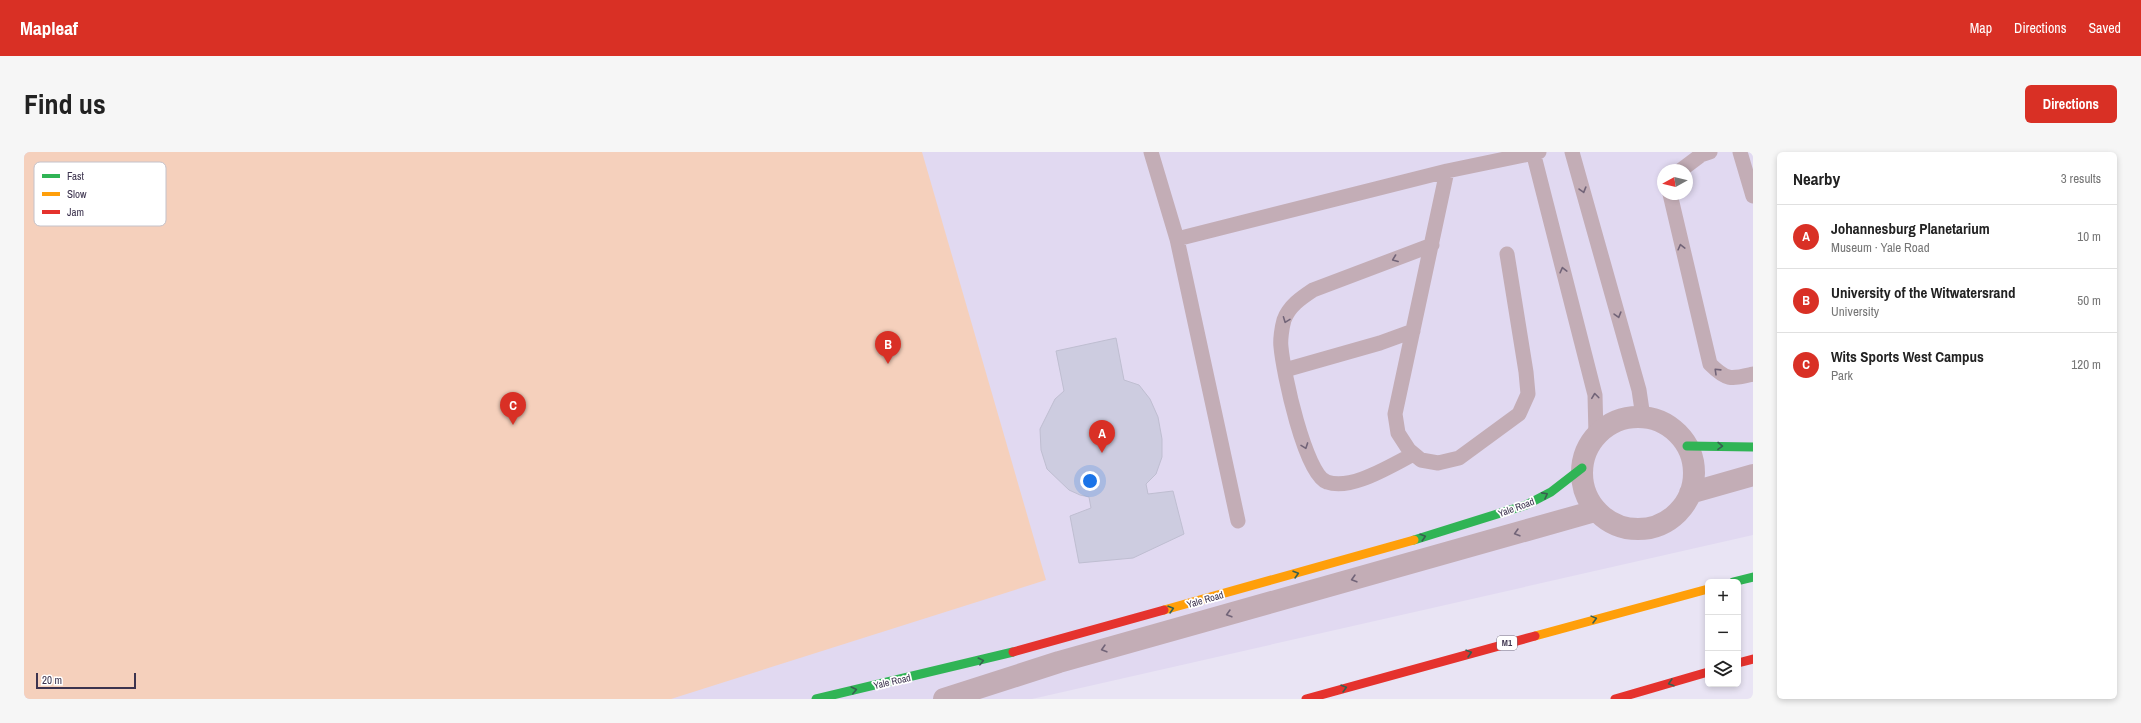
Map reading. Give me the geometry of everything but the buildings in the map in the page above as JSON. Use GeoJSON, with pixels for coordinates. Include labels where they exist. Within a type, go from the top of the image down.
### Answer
{"type":"FeatureCollection","features":[{"type":"Feature","properties":{"kind":"main road"},"geometry":{"type":"LineString","coordinates":[[1687,446],[1753,447]]}},
{"type":"Feature","properties":{"kind":"main road","name":"Yale Road"},"geometry":{"type":"LineString","coordinates":[[816,699],[839,696],[978,662],[1155,624],[1526,505],[1551,492],[1582,468]]}},
{"type":"Feature","properties":{"kind":"main road"},"geometry":{"type":"LineString","coordinates":[[1741,580],[1753,577]]}},
{"type":"Feature","properties":{"kind":"main road","name":"M1"},"geometry":{"type":"LineString","coordinates":[[1306,699],[1705,590]]}},
{"type":"Feature","properties":{"kind":"main road"},"geometry":{"type":"LineString","coordinates":[[1741,662],[1753,659]]}},
{"type":"Feature","properties":{"kind":"main road"},"geometry":{"type":"LineString","coordinates":[[1615,699],[1705,673]]}},
{"type":"Feature","properties":{"kind":"street"},"geometry":{"type":"LineString","coordinates":[[1643,417],[1660,422],[1670,428],[1687,446],[1693,466],[1694,477],[1690,493],[1678,513],[1659,526],[1636,530],[1614,525],[1595,511],[1587,498],[1583,483],[1582,468],[1586,450],[1596,435],[1610,424],[1626,418],[1643,417]]}},
{"type":"Feature","properties":{"kind":"street"},"geometry":{"type":"LineString","coordinates":[[1690,493],[1753,475]]}},
{"type":"Feature","properties":{"kind":"street","name":"Yale Road"},"geometry":{"type":"LineString","coordinates":[[944,699],[1059,662],[1155,624],[1595,511]]}},
{"type":"Feature","properties":{"kind":"lane"},"geometry":{"type":"LineString","coordinates":[[1152,152],[1177,239],[1238,521]]}},
{"type":"Feature","properties":{"kind":"lane"},"geometry":{"type":"LineString","coordinates":[[1177,239],[1448,171],[1535,152],[1595,395],[1596,435]]}},
{"type":"Feature","properties":{"kind":"lane"},"geometry":{"type":"LineString","coordinates":[[1572,152],[1640,390],[1643,417]]}},
{"type":"Feature","properties":{"kind":"lane"},"geometry":{"type":"LineString","coordinates":[[1689,164],[1701,155],[1710,152]]}},
{"type":"Feature","properties":{"kind":"lane"},"geometry":{"type":"LineString","coordinates":[[1740,152],[1753,196]]}},
{"type":"Feature","properties":{"kind":"lane"},"geometry":{"type":"LineString","coordinates":[[1448,171],[1395,414],[1398,433],[1409,450],[1421,460],[1438,463],[1459,458],[1519,414],[1528,394],[1526,372],[1507,254]]}},
{"type":"Feature","properties":{"kind":"lane"},"geometry":{"type":"LineString","coordinates":[[1671,200],[1710,364],[1722,376],[1730,378],[1753,374]]}},
{"type":"Feature","properties":{"kind":"lane"},"geometry":{"type":"LineString","coordinates":[[1414,454],[1360,480],[1338,485],[1325,482],[1315,472],[1295,419],[1280,346],[1284,320],[1295,302],[1313,290],[1432,244]]}},
{"type":"Feature","properties":{"kind":"lane"},"geometry":{"type":"LineString","coordinates":[[1285,370],[1380,343],[1413,331]]}},
{"type":"Feature","properties":{"kind":"shaded area"},"geometry":{"type":"Polygon","coordinates":[[[24,152],[1753,152],[1753,535],[1032,699],[24,699],[24,152]]]}},
{"type":"Feature","properties":{"kind":"shaded area"},"geometry":{"type":"Polygon","coordinates":[[[24,152],[922,152],[1046,580],[671,699],[24,699],[24,152]]]}},
{"type":"Feature","properties":{"kind":"traffic: fast"},"geometry":{"type":"LineString","coordinates":[[1687,446],[1753,447]]}},
{"type":"Feature","properties":{"kind":"traffic: fast"},"geometry":{"type":"LineString","coordinates":[[1414,540],[1526,505],[1551,492],[1582,468]]}},
{"type":"Feature","properties":{"kind":"traffic: fast"},"geometry":{"type":"LineString","coordinates":[[1741,580],[1753,577]]}},
{"type":"Feature","properties":{"kind":"traffic: fast"},"geometry":{"type":"LineString","coordinates":[[816,699],[1013,652]]}},
{"type":"Feature","properties":{"kind":"traffic: slow"},"geometry":{"type":"LineString","coordinates":[[1164,610],[1414,540]]}},
{"type":"Feature","properties":{"kind":"traffic: slow"},"geometry":{"type":"LineString","coordinates":[[1535,636],[1705,590]]}},
{"type":"Feature","properties":{"kind":"traffic: jam"},"geometry":{"type":"LineString","coordinates":[[1013,652],[1164,610]]}},
{"type":"Feature","properties":{"kind":"traffic: jam"},"geometry":{"type":"LineString","coordinates":[[1306,699],[1535,636]]}},
{"type":"Feature","properties":{"kind":"traffic: jam"},"geometry":{"type":"LineString","coordinates":[[1741,662],[1753,659]]}},
{"type":"Feature","properties":{"kind":"traffic: jam"},"geometry":{"type":"LineString","coordinates":[[1615,699],[1705,673]]}},
{"type":"Feature","properties":{"kind":"place","name":"University of the Witwatersrand"},"geometry":{"type":"Point","coordinates":[888,364]}},
{"type":"Feature","properties":{"kind":"place","name":"Wits Sports West Campus"},"geometry":{"type":"Point","coordinates":[513,425]}},
{"type":"Feature","properties":{"kind":"place","name":"Johannesburg Planetarium"},"geometry":{"type":"Point","coordinates":[1102,453]}}]}
